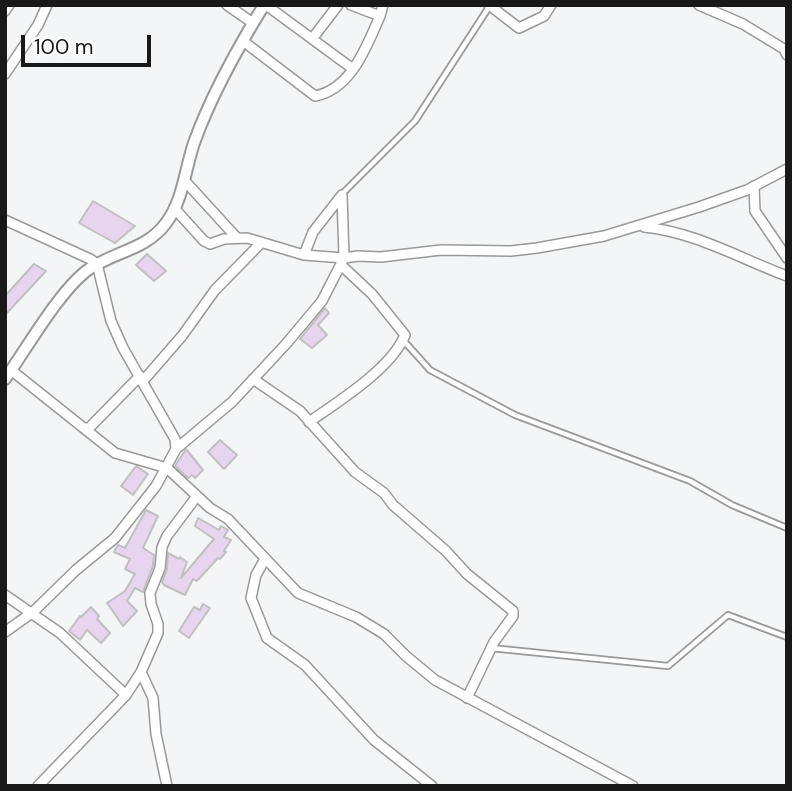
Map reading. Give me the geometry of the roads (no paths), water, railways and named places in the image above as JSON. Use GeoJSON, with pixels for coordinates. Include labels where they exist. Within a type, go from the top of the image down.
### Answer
{"type":"FeatureCollection","features":[{"type":"Feature","properties":{"kind":"street"},"geometry":{"type":"LineString","coordinates":[[5,11],[9,5]]}},
{"type":"Feature","properties":{"kind":"street"},"geometry":{"type":"LineString","coordinates":[[5,74],[38,25],[47,5]]}},
{"type":"Feature","properties":{"kind":"street"},"geometry":{"type":"LineString","coordinates":[[227,5],[253,23]]}},
{"type":"Feature","properties":{"kind":"street"},"geometry":{"type":"LineString","coordinates":[[353,69],[265,5],[243,41],[202,122],[168,222],[140,246],[97,264],[84,273],[57,303],[9,369],[115,453],[167,468],[197,496],[228,519],[298,593],[356,617],[384,634],[425,673],[633,786]]}},
{"type":"Feature","properties":{"kind":"street"},"geometry":{"type":"LineString","coordinates":[[312,39],[338,5]]}},
{"type":"Feature","properties":{"kind":"street"},"geometry":{"type":"LineString","coordinates":[[351,5],[380,16]]}},
{"type":"Feature","properties":{"kind":"street"},"geometry":{"type":"LineString","coordinates":[[243,41],[315,96],[323,94],[336,86],[353,69],[363,54],[383,5]]}},
{"type":"Feature","properties":{"kind":"street"},"geometry":{"type":"LineString","coordinates":[[490,5],[519,28],[544,16],[551,5]]}},
{"type":"Feature","properties":{"kind":"street"},"geometry":{"type":"LineString","coordinates":[[699,5],[743,24],[784,49],[787,55]]}},
{"type":"Feature","properties":{"kind":"street"},"geometry":{"type":"LineString","coordinates":[[174,208],[204,241],[210,244],[237,238],[343,262],[358,256],[381,257],[442,250],[511,251],[604,236],[699,207],[754,186],[787,169]]}},
{"type":"Feature","properties":{"kind":"street"},"geometry":{"type":"LineString","coordinates":[[184,180],[237,238]]}},
{"type":"Feature","properties":{"kind":"street"},"geometry":{"type":"LineString","coordinates":[[754,186],[755,211],[787,258]]}},
{"type":"Feature","properties":{"kind":"street"},"geometry":{"type":"LineString","coordinates":[[304,255],[313,232],[342,195]]}},
{"type":"Feature","properties":{"kind":"street"},"geometry":{"type":"LineString","coordinates":[[5,632],[33,612],[76,569],[115,538],[156,486],[176,449],[232,402],[322,301],[343,262],[342,195]]}},
{"type":"Feature","properties":{"kind":"street"},"geometry":{"type":"LineString","coordinates":[[5,220],[97,264],[111,321],[123,348],[175,439],[176,449]]}},
{"type":"Feature","properties":{"kind":"street"},"geometry":{"type":"LineString","coordinates":[[637,226],[661,229],[717,245],[787,276]]}},
{"type":"Feature","properties":{"kind":"street"},"geometry":{"type":"LineString","coordinates":[[84,428],[89,428],[142,378],[182,336],[215,290],[261,243]]}},
{"type":"Feature","properties":{"kind":"street"},"geometry":{"type":"LineString","coordinates":[[309,422],[371,377],[405,335],[343,262]]}},
{"type":"Feature","properties":{"kind":"street"},"geometry":{"type":"LineString","coordinates":[[253,379],[288,401],[355,472],[384,493],[393,505],[446,551],[467,575],[513,611],[513,617],[498,635],[467,698]]}},
{"type":"Feature","properties":{"kind":"street"},"geometry":{"type":"LineString","coordinates":[[38,786],[126,695],[141,672],[158,633],[150,593],[160,568],[162,547],[167,536],[197,496]]}},
{"type":"Feature","properties":{"kind":"street"},"geometry":{"type":"LineString","coordinates":[[265,559],[256,575],[251,598],[267,638],[304,665],[374,740],[432,786]]}},
{"type":"Feature","properties":{"kind":"street"},"geometry":{"type":"LineString","coordinates":[[5,594],[33,612],[87,657],[126,695]]}},
{"type":"Feature","properties":{"kind":"street"},"geometry":{"type":"LineString","coordinates":[[141,672],[153,698],[156,734],[167,786]]}},
{"type":"Feature","properties":{"kind":"lane"},"geometry":{"type":"LineString","coordinates":[[342,195],[415,121],[490,5]]}},
{"type":"Feature","properties":{"kind":"lane"},"geometry":{"type":"LineString","coordinates":[[403,340],[430,370],[515,415],[690,481],[732,505],[787,528]]}},
{"type":"Feature","properties":{"kind":"lane"},"geometry":{"type":"LineString","coordinates":[[491,648],[668,666],[728,615],[787,637]]}}]}
